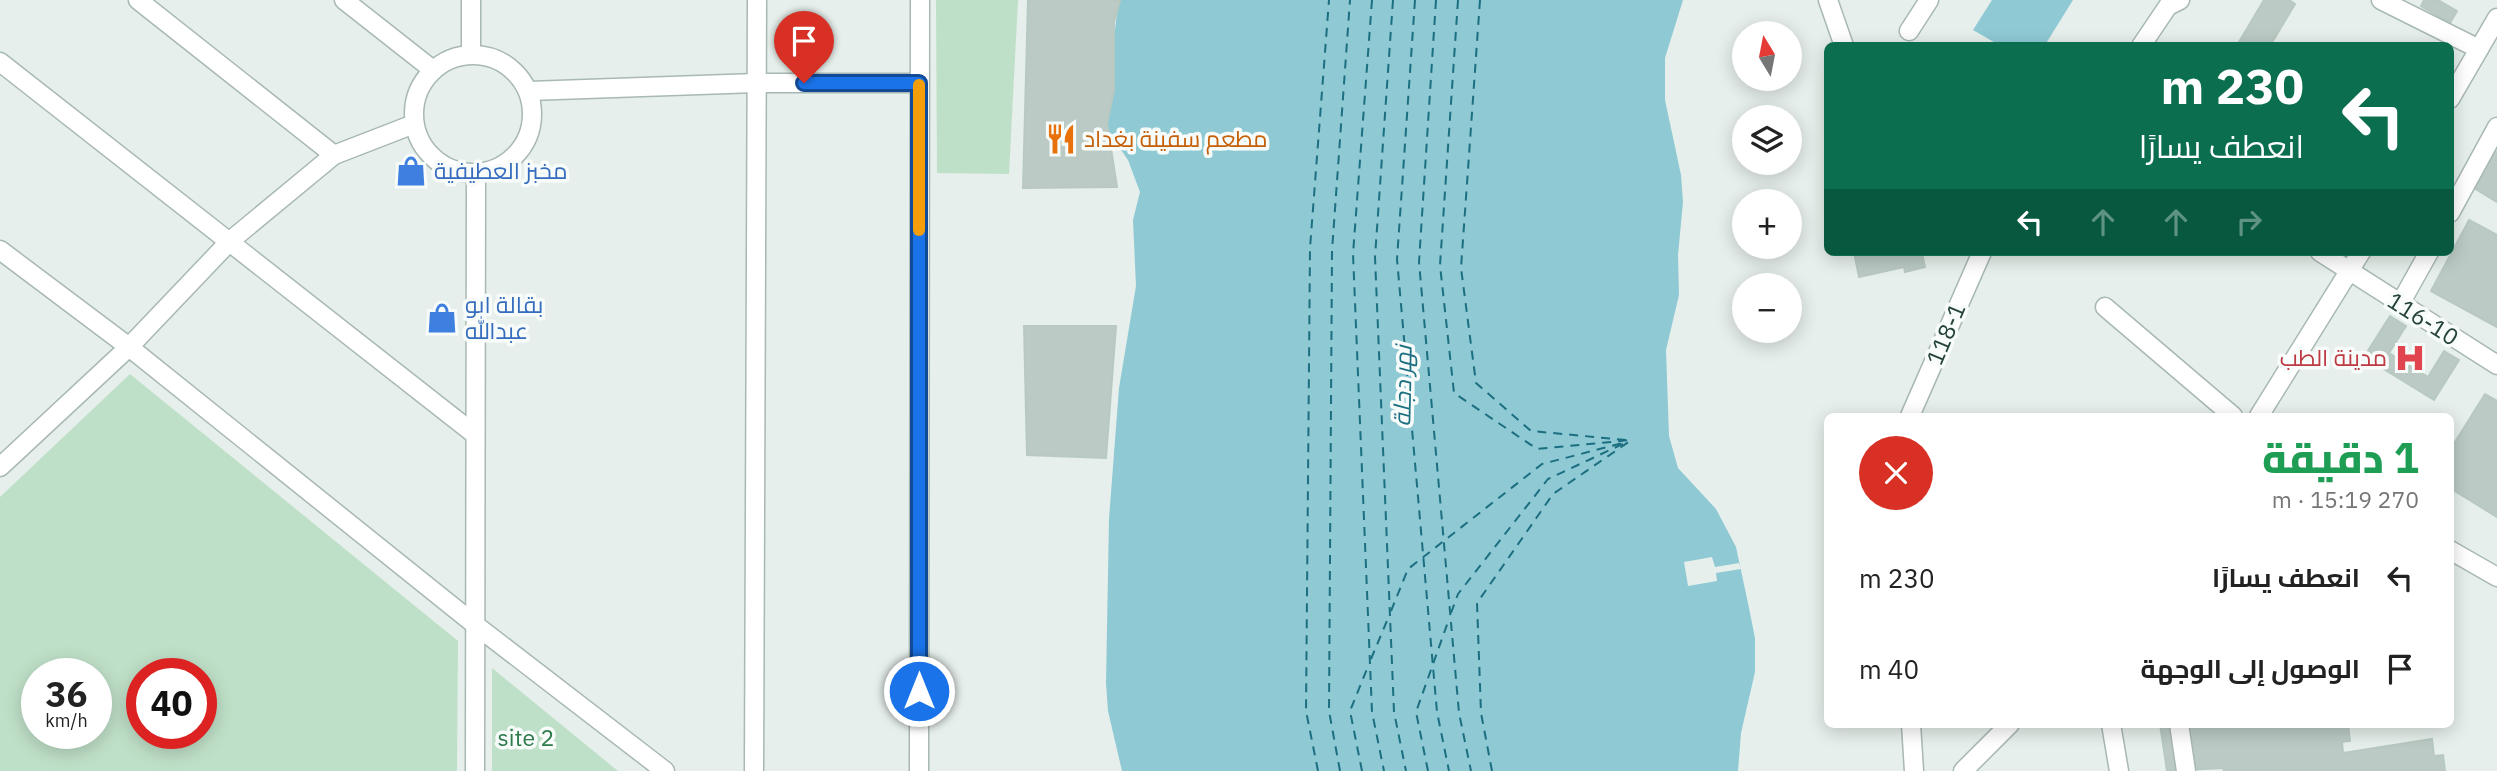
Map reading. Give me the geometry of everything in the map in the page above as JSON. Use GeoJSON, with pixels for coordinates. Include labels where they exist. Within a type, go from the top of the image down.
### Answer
{"type":"FeatureCollection","features":[{"type":"Feature","properties":{"kind":"street"},"geometry":{"type":"LineString","coordinates":[[138,0],[334,155]]}},
{"type":"Feature","properties":{"kind":"street"},"geometry":{"type":"LineString","coordinates":[[344,0],[433,70]]}},
{"type":"Feature","properties":{"kind":"street"},"geometry":{"type":"LineString","coordinates":[[471,0],[471,54]]}},
{"type":"Feature","properties":{"kind":"street"},"geometry":{"type":"LineString","coordinates":[[754,771],[757,0]]}},
{"type":"Feature","properties":{"kind":"street"},"geometry":{"type":"LineString","coordinates":[[919,0],[919,771]]}},
{"type":"Feature","properties":{"kind":"street"},"geometry":{"type":"LineString","coordinates":[[1828,0],[1843,42]]}},
{"type":"Feature","properties":{"kind":"street"},"geometry":{"type":"LineString","coordinates":[[1909,31],[1929,0]]}},
{"type":"Feature","properties":{"kind":"street"},"geometry":{"type":"LineString","coordinates":[[2144,42],[2168,6],[2180,0]]}},
{"type":"Feature","properties":{"kind":"street"},"geometry":{"type":"LineString","coordinates":[[2381,0],[2479,49]]}},
{"type":"Feature","properties":{"kind":"street"},"geometry":{"type":"LineString","coordinates":[[2454,92],[2497,18]]}},
{"type":"Feature","properties":{"kind":"street"},"geometry":{"type":"LineString","coordinates":[[471,54],[495,58],[515,71],[529,91],[533,110],[531,129],[524,146],[503,165],[476,174],[454,171],[436,160],[422,144],[414,124],[414,104],[421,86],[433,70],[451,59],[471,54]]}},
{"type":"Feature","properties":{"kind":"street"},"geometry":{"type":"LineString","coordinates":[[0,62],[473,433]]}},
{"type":"Feature","properties":{"kind":"street"},"geometry":{"type":"LineString","coordinates":[[529,91],[756,83],[919,83]]}},
{"type":"Feature","properties":{"kind":"street"},"geometry":{"type":"LineString","coordinates":[[0,467],[129,347],[230,241],[334,155],[414,124]]}},
{"type":"Feature","properties":{"kind":"street"},"geometry":{"type":"LineString","coordinates":[[2454,206],[2497,127]]}},
{"type":"Feature","properties":{"kind":"street"},"geometry":{"type":"LineString","coordinates":[[475,771],[478,627],[473,433],[476,174]]}},
{"type":"Feature","properties":{"kind":"street"},"geometry":{"type":"LineString","coordinates":[[0,250],[129,347],[478,627],[665,771]]}},
{"type":"Feature","properties":{"kind":"street","name":"118-1"},"geometry":{"type":"LineString","coordinates":[[1911,413],[1980,256]]}},
{"type":"Feature","properties":{"kind":"street","name":"116-10"},"geometry":{"type":"LineString","coordinates":[[2326,256],[2497,365]]}},
{"type":"Feature","properties":{"kind":"street"},"geometry":{"type":"LineString","coordinates":[[2261,413],[2359,256]]}},
{"type":"Feature","properties":{"kind":"street"},"geometry":{"type":"LineString","coordinates":[[2400,304],[2427,256]]}},
{"type":"Feature","properties":{"kind":"street"},"geometry":{"type":"LineString","coordinates":[[2105,307],[2229,413]]}},
{"type":"Feature","properties":{"kind":"street"},"geometry":{"type":"LineString","coordinates":[[2454,552],[2497,577]]}},
{"type":"Feature","properties":{"kind":"street"},"geometry":{"type":"LineString","coordinates":[[1911,728],[1914,771]]}},
{"type":"Feature","properties":{"kind":"street"},"geometry":{"type":"LineString","coordinates":[[1962,771],[2006,728]]}},
{"type":"Feature","properties":{"kind":"street"},"geometry":{"type":"LineString","coordinates":[[2112,728],[2119,771]]}},
{"type":"Feature","properties":{"kind":"street"},"geometry":{"type":"LineString","coordinates":[[2180,728],[2186,771]]}},
{"type":"Feature","properties":{"kind":"green space"},"geometry":{"type":"Polygon","coordinates":[[[936,0],[1018,0],[1009,174],[937,173],[936,0]]]}},
{"type":"Feature","properties":{"kind":"green space"},"geometry":{"type":"Polygon","coordinates":[[[130,374],[458,641],[457,771],[0,771],[0,497],[130,374]]]}},
{"type":"Feature","properties":{"kind":"green space","name":"site 2"},"geometry":{"type":"Polygon","coordinates":[[[492,668],[618,771],[492,771],[492,668]]]}},
{"type":"Feature","properties":{"kind":"water","name":"نهر دجلة"},"geometry":{"type":"Polygon","coordinates":[[[1120,0],[1683,0],[1665,58],[1665,100],[1681,175],[1683,202],[1678,255],[1679,295],[1666,350],[1669,436],[1678,468],[1716,509],[1736,547],[1749,608],[1755,638],[1755,672],[1741,733],[1738,771],[1122,771],[1108,711],[1106,683],[1109,519],[1119,388],[1136,286],[1133,220],[1140,192],[1128,160],[1109,132],[1108,126],[1114,94],[1115,33],[1120,0]]]}},
{"type":"Feature","properties":{"kind":"water"},"geometry":{"type":"Polygon","coordinates":[[[1992,0],[2073,0],[2047,42],[1994,42],[1973,30],[1992,0]]]}},
{"type":"Feature","properties":{"kind":"pier"},"geometry":{"type":"Polygon","coordinates":[[[1712,557],[1715,567],[1739,563],[1741,569],[1716,573],[1717,581],[1688,586],[1684,562],[1712,557]]]}},
{"type":"Feature","properties":{"kind":"building"},"geometry":{"type":"Polygon","coordinates":[[[1028,0],[1120,0],[1114,22],[1114,91],[1107,123],[1117,187],[1023,188],[1028,0]]]}},
{"type":"Feature","properties":{"kind":"building"},"geometry":{"type":"Polygon","coordinates":[[[2264,0],[2289,0],[2295,4],[2272,42],[2239,42],[2264,0]]]}},
{"type":"Feature","properties":{"kind":"building"},"geometry":{"type":"Polygon","coordinates":[[[2424,0],[2438,0],[2457,11],[2450,23],[2421,6],[2424,0]]]}},
{"type":"Feature","properties":{"kind":"building"},"geometry":{"type":"Polygon","coordinates":[[[2491,149],[2497,152],[2497,202],[2469,185],[2491,149]]]}},
{"type":"Feature","properties":{"kind":"building"},"geometry":{"type":"Polygon","coordinates":[[[2469,220],[2497,235],[2497,327],[2431,291],[2450,256],[2454,256],[2454,248],[2469,220]]]}},
{"type":"Feature","properties":{"kind":"building"},"geometry":{"type":"Polygon","coordinates":[[[1855,256],[1923,256],[1925,267],[1905,272],[1904,267],[1859,277],[1855,256]]]}},
{"type":"Feature","properties":{"kind":"building"},"geometry":{"type":"Polygon","coordinates":[[[2390,316],[2406,326],[2389,353],[2428,377],[2444,351],[2459,360],[2434,400],[2364,357],[2390,316]]]}},
{"type":"Feature","properties":{"kind":"building"},"geometry":{"type":"Polygon","coordinates":[[[1024,326],[1116,326],[1106,458],[1027,455],[1024,326]]]}},
{"type":"Feature","properties":{"kind":"building"},"geometry":{"type":"Polygon","coordinates":[[[2485,394],[2497,401],[2497,517],[2454,490],[2454,444],[2485,394]]]}},
{"type":"Feature","properties":{"kind":"building"},"geometry":{"type":"Polygon","coordinates":[[[2161,728],[2348,728],[2350,741],[2342,742],[2343,753],[2432,739],[2434,756],[2443,755],[2445,771],[2224,771],[2223,768],[2167,771],[2161,728]]]}},
{"type":"Feature","properties":{"kind":"ferry route"},"geometry":{"type":"LineString","coordinates":[[1318,771],[1306,711],[1310,248],[1329,0]]}},
{"type":"Feature","properties":{"kind":"ferry route"},"geometry":{"type":"LineString","coordinates":[[1340,771],[1329,711],[1332,251],[1350,0]]}},
{"type":"Feature","properties":{"kind":"ferry route"},"geometry":{"type":"LineString","coordinates":[[1372,0],[1353,254],[1372,712],[1384,771]]}},
{"type":"Feature","properties":{"kind":"ferry route"},"geometry":{"type":"LineString","coordinates":[[1393,0],[1375,257],[1394,712],[1406,771]]}},
{"type":"Feature","properties":{"kind":"ferry route"},"geometry":{"type":"LineString","coordinates":[[1415,0],[1397,259],[1437,712],[1449,771]]}},
{"type":"Feature","properties":{"kind":"ferry route"},"geometry":{"type":"LineString","coordinates":[[1436,0],[1419,262],[1459,713],[1471,771]]}},
{"type":"Feature","properties":{"kind":"ferry route"},"geometry":{"type":"LineString","coordinates":[[1458,0],[1440,265],[1454,393],[1537,449],[1631,440]]}},
{"type":"Feature","properties":{"kind":"ferry route"},"geometry":{"type":"LineString","coordinates":[[1480,0],[1461,268],[1476,383],[1531,431],[1626,440]]}},
{"type":"Feature","properties":{"kind":"ferry route"},"geometry":{"type":"LineString","coordinates":[[1492,771],[1481,713],[1477,603],[1553,494],[1630,441]]}},
{"type":"Feature","properties":{"kind":"ferry route"},"geometry":{"type":"LineString","coordinates":[[1451,613],[1458,594],[1548,479],[1627,442]]}},
{"type":"Feature","properties":{"kind":"ferry route"},"geometry":{"type":"LineString","coordinates":[[1391,611],[1408,569],[1542,464],[1623,443]]}},
{"type":"Feature","properties":{"kind":"ferry route"},"geometry":{"type":"LineString","coordinates":[[1371,659],[1389,616]]}},
{"type":"Feature","properties":{"kind":"ferry route"},"geometry":{"type":"LineString","coordinates":[[1428,771],[1416,712],[1449,619]]}},
{"type":"Feature","properties":{"kind":"ferry route"},"geometry":{"type":"LineString","coordinates":[[1362,771],[1350,711],[1369,664]]}},
{"type":"Feature","properties":{"kind":"slow traffic"},"geometry":{"type":"LineString","coordinates":[[919,85],[919,230]]}},
{"type":"Feature","properties":{"kind":"place","name":"مطعم سفينة بغداد"},"geometry":{"type":"Point","coordinates":[1061,139]}},
{"type":"Feature","properties":{"kind":"place","name":"مخبز العطيفية"},"geometry":{"type":"Point","coordinates":[411,171]}},
{"type":"Feature","properties":{"kind":"place","name":"بقالة ابو عبدالله"},"geometry":{"type":"Point","coordinates":[442,318]}},
{"type":"Feature","properties":{"kind":"place","name":"مدينة الطب"},"geometry":{"type":"Point","coordinates":[2410,358]}},
{"type":"Feature","properties":{"kind":"route"},"geometry":{"type":"LineString","coordinates":[[804,83],[919,83],[919,691]]}}]}
